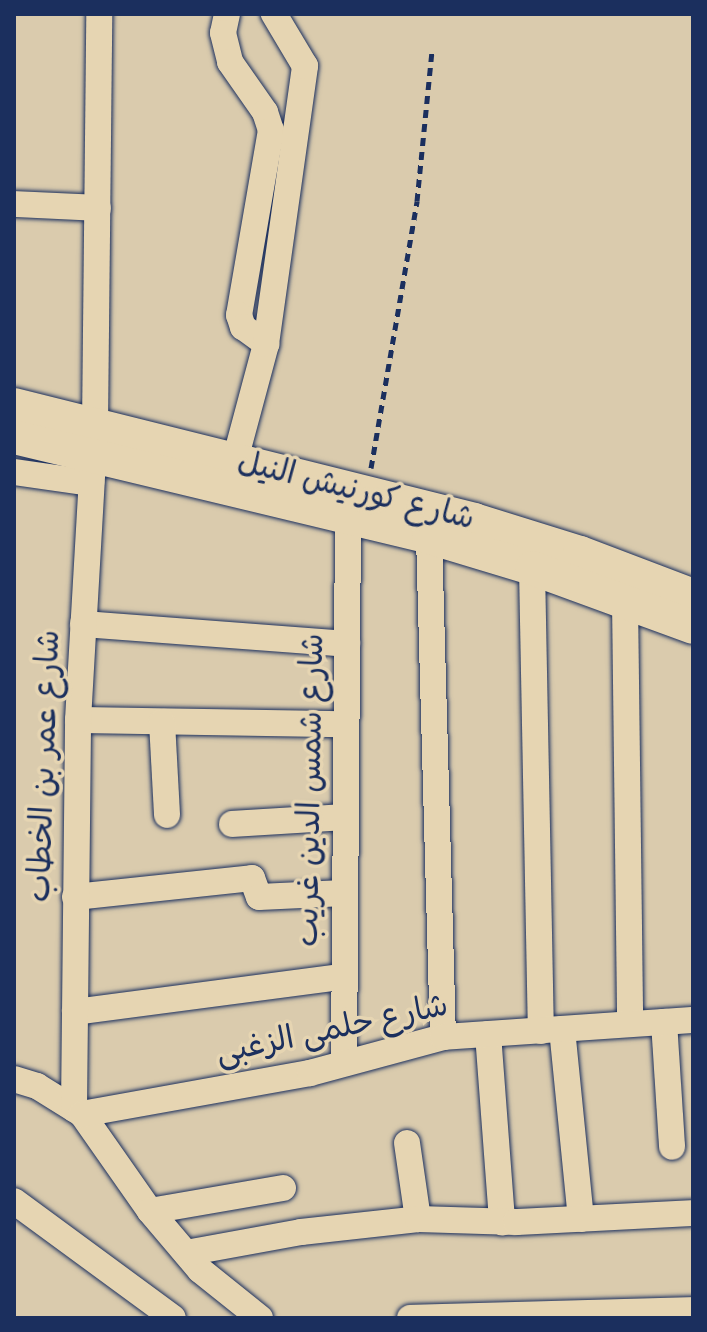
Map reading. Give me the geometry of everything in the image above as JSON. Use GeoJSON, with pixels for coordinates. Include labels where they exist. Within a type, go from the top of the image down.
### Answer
{"type":"FeatureCollection","features":[{"type":"Feature","properties":{"kind":"main road","name":"شارع كورنيش النيل"},"geometry":{"type":"LineString","coordinates":[[14,405],[93,455],[235,460],[358,505],[429,537],[532,568],[693,627]]}},
{"type":"Feature","properties":{"kind":"main road","name":"شارع كورنيش النيل"},"geometry":{"type":"LineString","coordinates":[[14,437],[358,505],[580,553],[693,596]]}},
{"type":"Feature","properties":{"kind":"street","name":"شارع عمر بن الخطاب"},"geometry":{"type":"LineString","coordinates":[[78,1111],[75,897],[78,720],[93,455],[99,14]]}},
{"type":"Feature","properties":{"kind":"street"},"geometry":{"type":"LineString","coordinates":[[227,14],[223,33],[230,62],[265,112],[271,130],[239,315],[243,327],[266,344]]}},
{"type":"Feature","properties":{"kind":"street"},"geometry":{"type":"LineString","coordinates":[[235,460],[266,344],[305,66],[274,14]]}},
{"type":"Feature","properties":{"kind":"street"},"geometry":{"type":"LineString","coordinates":[[14,204],[98,208]]}},
{"type":"Feature","properties":{"kind":"street"},"geometry":{"type":"LineString","coordinates":[[14,472],[93,455]]}},
{"type":"Feature","properties":{"kind":"street","name":"شارع شمس الدين غريب"},"geometry":{"type":"LineString","coordinates":[[344,1063],[342,977],[347,644],[358,505]]}},
{"type":"Feature","properties":{"kind":"street"},"geometry":{"type":"LineString","coordinates":[[429,537],[443,1037]]}},
{"type":"Feature","properties":{"kind":"street"},"geometry":{"type":"LineString","coordinates":[[532,568],[552,1030],[581,1219]]}},
{"type":"Feature","properties":{"kind":"street"},"geometry":{"type":"LineString","coordinates":[[625,600],[630,1023]]}},
{"type":"Feature","properties":{"kind":"street"},"geometry":{"type":"LineString","coordinates":[[83,624],[347,644]]}},
{"type":"Feature","properties":{"kind":"street"},"geometry":{"type":"LineString","coordinates":[[78,720],[346,724]]}},
{"type":"Feature","properties":{"kind":"street"},"geometry":{"type":"LineString","coordinates":[[162,722],[167,815]]}},
{"type":"Feature","properties":{"kind":"street"},"geometry":{"type":"LineString","coordinates":[[232,824],[345,817]]}},
{"type":"Feature","properties":{"kind":"street"},"geometry":{"type":"LineString","coordinates":[[75,897],[252,878],[259,897],[344,893]]}},
{"type":"Feature","properties":{"kind":"street"},"geometry":{"type":"LineString","coordinates":[[75,1012],[342,977]]}},
{"type":"Feature","properties":{"kind":"street","name":"شارع حلمى الزغبى"},"geometry":{"type":"LineString","coordinates":[[78,1111],[310,1073],[443,1037],[693,1020]]}},
{"type":"Feature","properties":{"kind":"street"},"geometry":{"type":"LineString","coordinates":[[664,1022],[672,1147]]}},
{"type":"Feature","properties":{"kind":"street"},"geometry":{"type":"LineString","coordinates":[[488,1034],[502,1222]]}},
{"type":"Feature","properties":{"kind":"street"},"geometry":{"type":"LineString","coordinates":[[14,1079],[37,1086],[78,1111],[150,1211],[200,1270],[260,1318]]}},
{"type":"Feature","properties":{"kind":"street"},"geometry":{"type":"LineString","coordinates":[[407,1143],[418,1219]]}},
{"type":"Feature","properties":{"kind":"street"},"geometry":{"type":"LineString","coordinates":[[150,1211],[283,1188]]}},
{"type":"Feature","properties":{"kind":"street"},"geometry":{"type":"LineString","coordinates":[[14,1201],[173,1318]]}},
{"type":"Feature","properties":{"kind":"street"},"geometry":{"type":"LineString","coordinates":[[186,1253],[301,1232],[418,1219],[502,1222],[693,1213]]}},
{"type":"Feature","properties":{"kind":"street"},"geometry":{"type":"LineString","coordinates":[[410,1318],[693,1310]]}},
{"type":"Feature","properties":{"kind":"path"},"geometry":{"type":"LineString","coordinates":[[358,505],[417,201],[432,52]]}}]}
